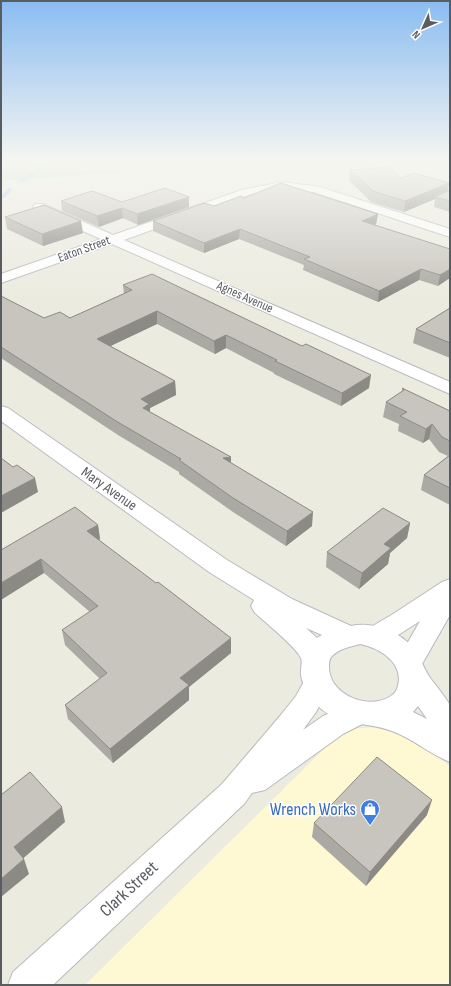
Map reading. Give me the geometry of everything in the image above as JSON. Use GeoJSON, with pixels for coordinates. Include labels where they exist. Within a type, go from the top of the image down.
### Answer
{"type":"FeatureCollection","features":[{"type":"Feature","properties":{"kind":"street","name":"Agnes Avenue"},"geometry":{"type":"LineString","coordinates":[[39,207],[450,389]]}},
{"type":"Feature","properties":{"kind":"street","name":"Eaton Street"},"geometry":{"type":"LineString","coordinates":[[1,279],[204,207]]}},
{"type":"Feature","properties":{"kind":"street","name":"Eaton Street"},"geometry":{"type":"LineString","coordinates":[[371,207],[450,233]]}},
{"type":"Feature","properties":{"kind":"street","name":"Mary Avenue"},"geometry":{"type":"LineString","coordinates":[[1,412],[218,566],[283,606],[346,635]]}},
{"type":"Feature","properties":{"kind":"street","name":"Mary Avenue"},"geometry":{"type":"LineString","coordinates":[[218,566],[288,626],[306,644],[317,671]]}},
{"type":"Feature","properties":{"kind":"street"},"geometry":{"type":"LineString","coordinates":[[375,637],[402,621],[450,588]]}},
{"type":"Feature","properties":{"kind":"street"},"geometry":{"type":"LineString","coordinates":[[233,794],[321,733],[343,720],[392,710],[405,702],[412,690],[411,669],[418,645],[433,624],[450,594]]}},
{"type":"Feature","properties":{"kind":"street"},"geometry":{"type":"LineString","coordinates":[[233,794],[290,726],[306,704],[317,671],[322,648],[333,640],[346,635],[360,634],[375,637],[389,643],[401,652],[435,708],[450,724]]}},
{"type":"Feature","properties":{"kind":"street"},"geometry":{"type":"LineString","coordinates":[[317,671],[326,697],[341,707],[407,723],[450,748]]}},
{"type":"Feature","properties":{"kind":"street","name":"Clark Street"},"geometry":{"type":"LineString","coordinates":[[26,985],[233,794]]}},
{"type":"Feature","properties":{"kind":"shaded area"},"geometry":{"type":"Polygon","coordinates":[[[392,726],[450,766],[450,985],[85,985],[328,745],[349,729],[392,726]]]}},
{"type":"Feature","properties":{"kind":"building"},"geometry":{"type":"Polygon","coordinates":[[[37,207],[49,207],[81,221],[42,234],[5,217],[37,207]]]}},
{"type":"Feature","properties":{"kind":"building"},"geometry":{"type":"Polygon","coordinates":[[[75,207],[158,207],[137,214],[122,208],[97,216],[75,207]]]}},
{"type":"Feature","properties":{"kind":"building"},"geometry":{"type":"Polygon","coordinates":[[[193,207],[356,207],[378,214],[362,221],[450,249],[450,269],[440,275],[421,269],[379,291],[304,259],[310,257],[240,229],[204,243],[153,221],[193,207]]]}},
{"type":"Feature","properties":{"kind":"building"},"geometry":{"type":"Polygon","coordinates":[[[152,274],[302,346],[306,344],[371,375],[342,393],[275,361],[277,360],[226,335],[214,341],[157,311],[97,339],[175,381],[141,399],[149,404],[143,408],[231,457],[223,458],[313,512],[287,531],[233,498],[179,460],[181,459],[116,421],[1,347],[1,296],[44,318],[60,312],[70,318],[132,290],[123,285],[152,274]]]}},
{"type":"Feature","properties":{"kind":"building"},"geometry":{"type":"Polygon","coordinates":[[[450,308],[450,343],[416,329],[450,308]]]}},
{"type":"Feature","properties":{"kind":"building"},"geometry":{"type":"Polygon","coordinates":[[[402,388],[450,411],[450,441],[442,437],[432,424],[426,429],[400,416],[407,412],[386,402],[404,390],[402,388]]]}},
{"type":"Feature","properties":{"kind":"building"},"geometry":{"type":"Polygon","coordinates":[[[450,455],[450,488],[424,475],[450,455]]]}},
{"type":"Feature","properties":{"kind":"building"},"geometry":{"type":"Polygon","coordinates":[[[1,458],[13,467],[17,465],[35,478],[1,496],[1,458]]]}},
{"type":"Feature","properties":{"kind":"building"},"geometry":{"type":"Polygon","coordinates":[[[75,507],[98,525],[87,531],[156,583],[158,582],[231,638],[180,678],[189,685],[110,749],[65,705],[107,673],[62,630],[98,606],[41,559],[1,583],[1,550],[75,507]]]}},
{"type":"Feature","properties":{"kind":"building"},"geometry":{"type":"Polygon","coordinates":[[[383,508],[410,523],[384,544],[391,548],[362,573],[327,552],[383,508]]]}},
{"type":"Feature","properties":{"kind":"building","name":"Wrench Works"},"geometry":{"type":"Polygon","coordinates":[[[377,757],[432,800],[370,872],[314,823],[377,757]]]}},
{"type":"Feature","properties":{"kind":"building"},"geometry":{"type":"Polygon","coordinates":[[[30,772],[62,807],[14,847],[24,859],[1,879],[1,795],[30,772]]]}},
{"type":"Feature","properties":{"kind":"place","name":"Wrench Works"},"geometry":{"type":"Point","coordinates":[370,826]}}]}
